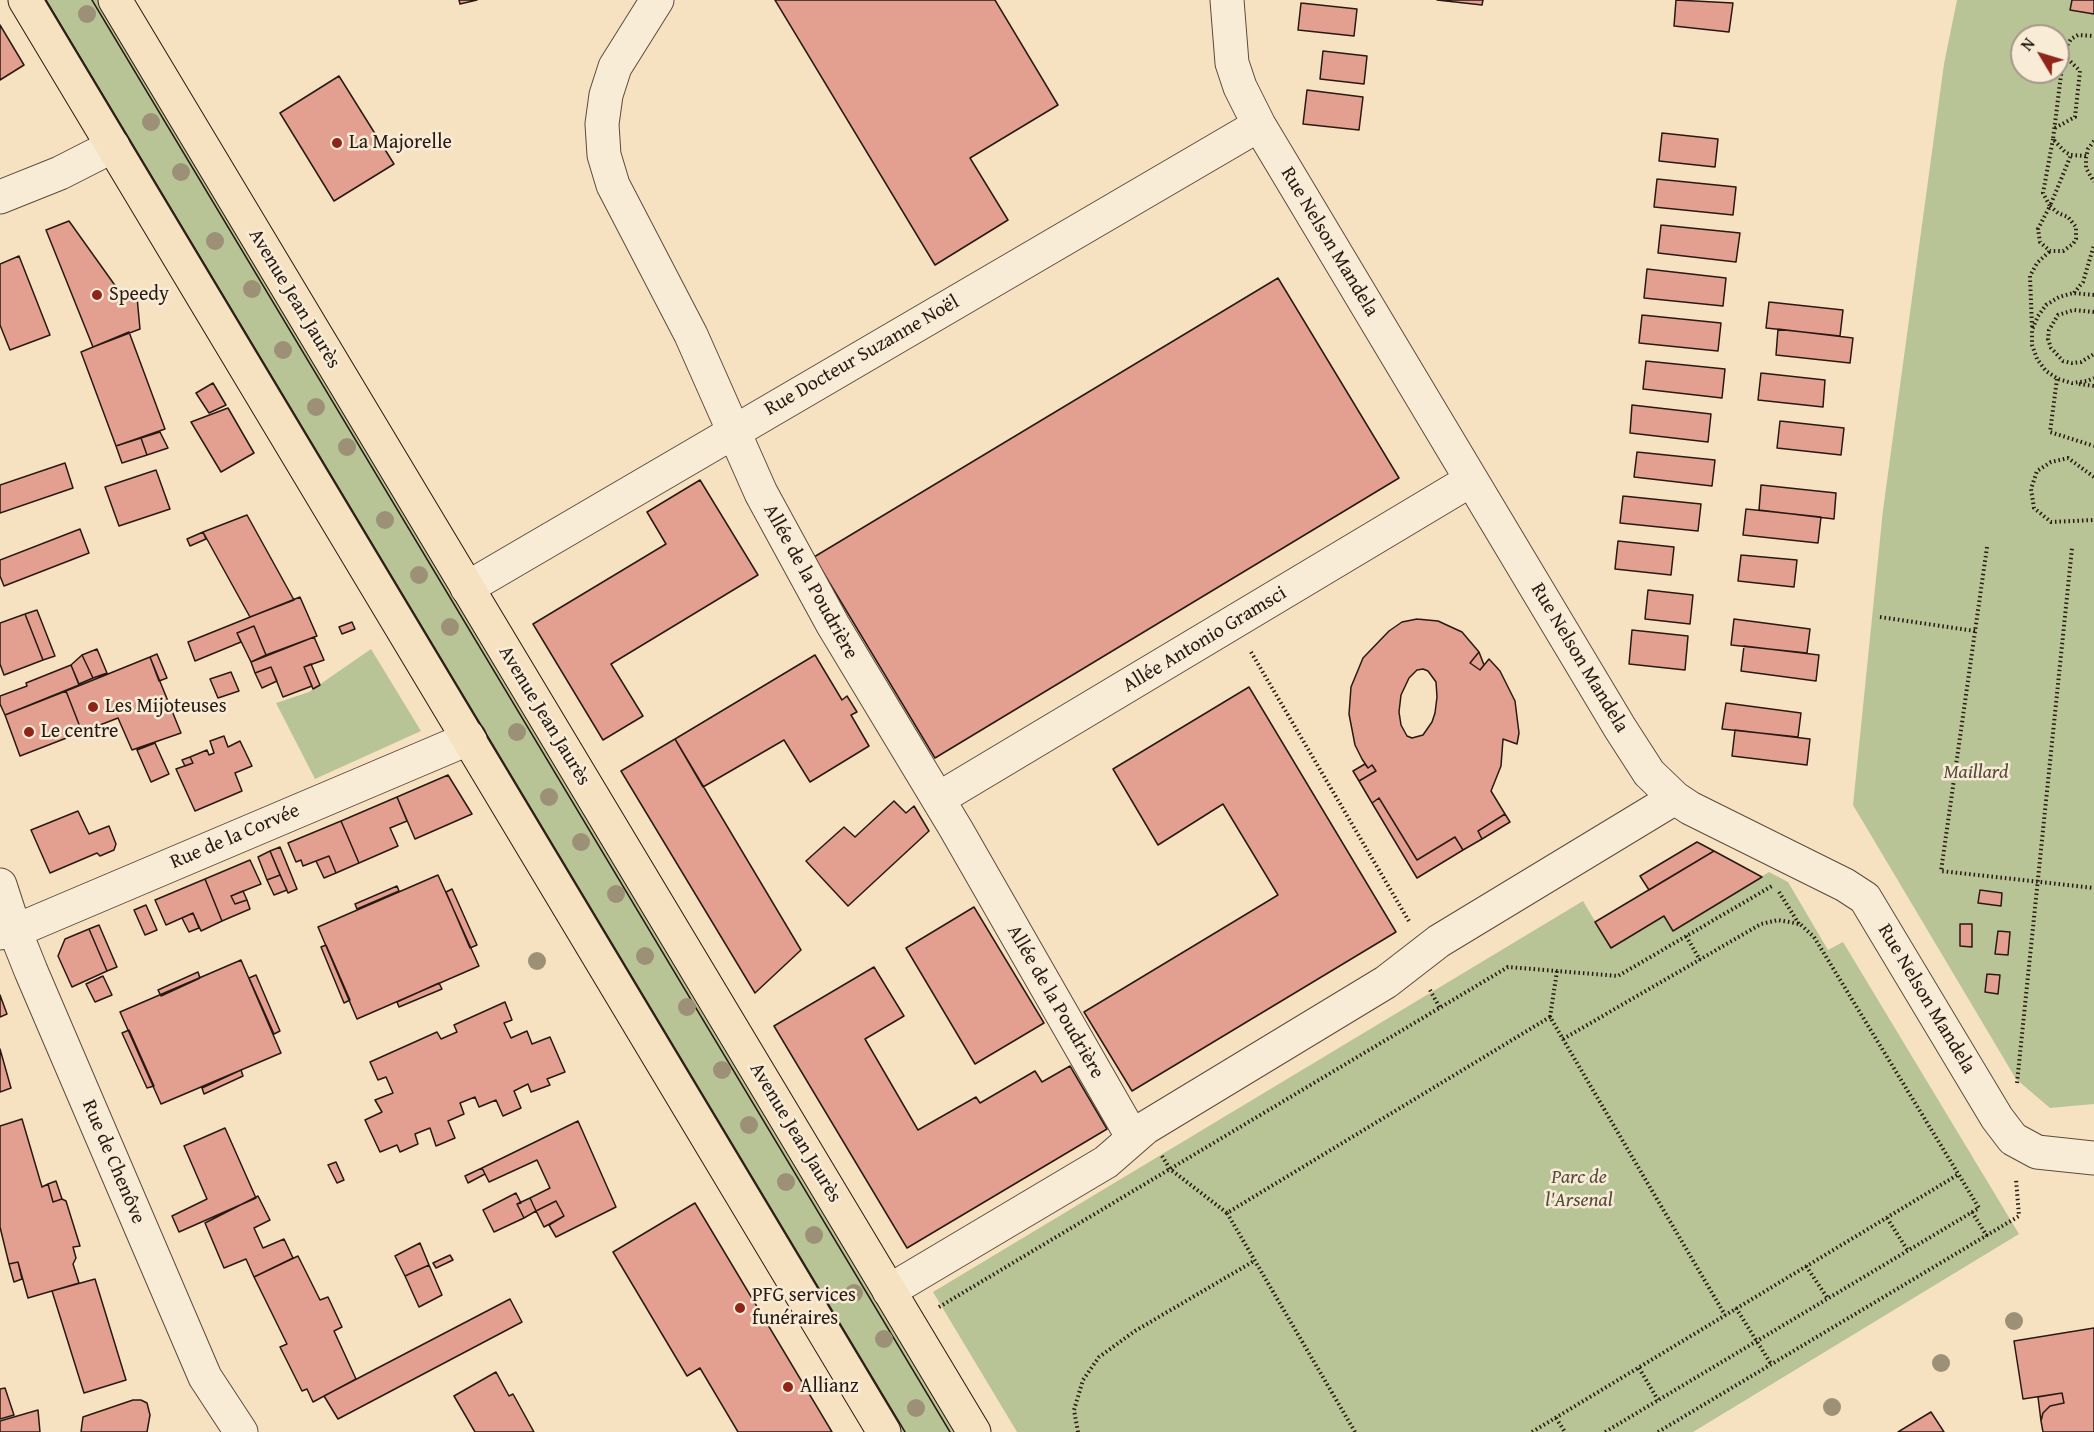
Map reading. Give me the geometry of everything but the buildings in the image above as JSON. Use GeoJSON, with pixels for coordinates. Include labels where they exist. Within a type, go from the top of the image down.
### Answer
{"type":"FeatureCollection","features":[{"type":"Feature","properties":{"kind":"main road"},"geometry":{"type":"LineString","coordinates":[[25,0],[470,738],[884,1432]]}},
{"type":"Feature","properties":{"kind":"main road","name":"Avenue Jean Jaurès"},"geometry":{"type":"LineString","coordinates":[[115,0],[974,1432]]}},
{"type":"Feature","properties":{"kind":"street","name":"Allée de la Poudrière"},"geometry":{"type":"LineString","coordinates":[[657,0],[615,67],[606,95],[602,124],[604,155],[613,185],[691,335],[761,494],[833,625],[938,800],[1133,1138]]}},
{"type":"Feature","properties":{"kind":"street","name":"Rue Nelson Mandela"},"geometry":{"type":"LineString","coordinates":[[1227,0],[1232,63],[1239,87],[1259,125],[1649,773],[1675,798],[1690,808],[1845,885],[1865,898],[1997,1118],[2013,1139],[2037,1152],[2094,1158]]}},
{"type":"Feature","properties":{"kind":"street","name":"Rue Docteur Suzanne Noël"},"geometry":{"type":"LineString","coordinates":[[467,588],[1259,125]]}},
{"type":"Feature","properties":{"kind":"street"},"geometry":{"type":"LineString","coordinates":[[0,196],[60,173],[113,146]]}},
{"type":"Feature","properties":{"kind":"street","name":"Allée Antonio Gramsci"},"geometry":{"type":"LineString","coordinates":[[938,800],[1471,480]]}},
{"type":"Feature","properties":{"kind":"street","name":"Rue de la Corvée"},"geometry":{"type":"LineString","coordinates":[[7,932],[470,738]]}},
{"type":"Feature","properties":{"kind":"street"},"geometry":{"type":"LineString","coordinates":[[889,1291],[1106,1162],[1145,1128],[1386,982],[1439,941],[1675,798]]}},
{"type":"Feature","properties":{"kind":"street","name":"Rue de Chenôve"},"geometry":{"type":"LineString","coordinates":[[0,885],[7,932],[205,1377],[241,1432]]}},
{"type":"Feature","properties":{"kind":"path"},"geometry":{"type":"LineString","coordinates":[[2070,40],[2085,34],[2094,36]]}},
{"type":"Feature","properties":{"kind":"path"},"geometry":{"type":"LineString","coordinates":[[2054,128],[2075,117],[2080,71],[2070,61]]}},
{"type":"Feature","properties":{"kind":"path"},"geometry":{"type":"LineString","coordinates":[[2060,84],[2043,193],[2050,206],[2073,221],[2076,239],[2068,248],[2057,252],[2050,251],[2040,242],[2038,229],[2050,206],[2071,155]]}},
{"type":"Feature","properties":{"kind":"path"},"geometry":{"type":"LineString","coordinates":[[2053,139],[2060,149],[2071,155],[2086,156]]}},
{"type":"Feature","properties":{"kind":"path"},"geometry":{"type":"LineString","coordinates":[[2094,141],[2086,156],[2086,168],[2094,182]]}},
{"type":"Feature","properties":{"kind":"path"},"geometry":{"type":"LineString","coordinates":[[2073,293],[2083,282],[2094,245]]}},
{"type":"Feature","properties":{"kind":"path"},"geometry":{"type":"LineString","coordinates":[[2050,251],[2037,263],[2030,276],[2032,345],[2037,359],[2046,371],[2058,378],[2094,386]]}},
{"type":"Feature","properties":{"kind":"path"},"geometry":{"type":"LineString","coordinates":[[2032,330],[2046,304],[2073,293],[2094,295]]}},
{"type":"Feature","properties":{"kind":"path"},"geometry":{"type":"LineString","coordinates":[[2094,312],[2074,310],[2058,315],[2049,330],[2048,339],[2050,348],[2063,360],[2072,363],[2081,362],[2094,354]]}},
{"type":"Feature","properties":{"kind":"path"},"geometry":{"type":"LineString","coordinates":[[2058,378],[2050,432],[2094,446]]}},
{"type":"Feature","properties":{"kind":"path"},"geometry":{"type":"LineString","coordinates":[[2073,382],[2094,378]]}},
{"type":"Feature","properties":{"kind":"path"},"geometry":{"type":"LineString","coordinates":[[2094,477],[2068,458],[2051,462],[2037,471],[2031,489],[2034,508],[2050,522],[2094,520]]}},
{"type":"Feature","properties":{"kind":"path"},"geometry":{"type":"LineString","coordinates":[[1987,547],[1941,871],[2094,888]]}},
{"type":"Feature","properties":{"kind":"path"},"geometry":{"type":"LineString","coordinates":[[2023,1092],[2017,1083],[2072,548]]}},
{"type":"Feature","properties":{"kind":"path"},"geometry":{"type":"LineString","coordinates":[[1880,617],[1975,631]]}},
{"type":"Feature","properties":{"kind":"path"},"geometry":{"type":"LineString","coordinates":[[1234,622],[1414,928],[1413,962],[1440,1008]]}},
{"type":"Feature","properties":{"kind":"path"},"geometry":{"type":"LineString","coordinates":[[910,1325],[1508,966],[1618,976],[1772,886],[1782,894],[1800,924],[1814,937],[1979,1208],[1605,1432]]}},
{"type":"Feature","properties":{"kind":"path"},"geometry":{"type":"LineString","coordinates":[[1563,1039],[1761,924],[1778,920],[1800,924]]}},
{"type":"Feature","properties":{"kind":"path"},"geometry":{"type":"LineString","coordinates":[[1686,936],[1700,960]]}},
{"type":"Feature","properties":{"kind":"path"},"geometry":{"type":"LineString","coordinates":[[1557,971],[1550,1017],[1725,1315]]}},
{"type":"Feature","properties":{"kind":"path"},"geometry":{"type":"LineString","coordinates":[[1227,1213],[1550,1017]]}},
{"type":"Feature","properties":{"kind":"path"},"geometry":{"type":"LineString","coordinates":[[1658,1432],[2019,1216],[2013,1139]]}},
{"type":"Feature","properties":{"kind":"path"},"geometry":{"type":"LineString","coordinates":[[1170,1169],[1227,1213],[1355,1432]]}},
{"type":"Feature","properties":{"kind":"path"},"geometry":{"type":"LineString","coordinates":[[1532,1432],[1959,1174]]}},
{"type":"Feature","properties":{"kind":"path"},"geometry":{"type":"LineString","coordinates":[[1972,1212],[1987,1236]]}},
{"type":"Feature","properties":{"kind":"path"},"geometry":{"type":"LineString","coordinates":[[1887,1218],[1908,1251]]}},
{"type":"Feature","properties":{"kind":"path"},"geometry":{"type":"LineString","coordinates":[[1078,1432],[1074,1410],[1083,1380],[1099,1357],[1135,1331],[1254,1261]]}},
{"type":"Feature","properties":{"kind":"path"},"geometry":{"type":"LineString","coordinates":[[1806,1266],[1828,1299]]}},
{"type":"Feature","properties":{"kind":"path"},"geometry":{"type":"LineString","coordinates":[[1736,1308],[1771,1364]]}},
{"type":"Feature","properties":{"kind":"path"},"geometry":{"type":"LineString","coordinates":[[1639,1368],[1658,1400]]}},
{"type":"Feature","properties":{"kind":"path"},"geometry":{"type":"LineString","coordinates":[[1556,1418],[1564,1432]]}},
{"type":"Feature","properties":{"kind":"green space"},"geometry":{"type":"Polygon","coordinates":[[[38,0],[100,0],[959,1432],[896,1432],[38,0]]]}},
{"type":"Feature","properties":{"kind":"green space","name":"Maillard"},"geometry":{"type":"Polygon","coordinates":[[[1957,0],[2094,0],[2094,1104],[2050,1108],[2016,1079],[1853,805],[1883,510],[1944,64],[1957,0]]]}},
{"type":"Feature","properties":{"kind":"green space"},"geometry":{"type":"Polygon","coordinates":[[[371,649],[421,731],[315,779],[276,703],[309,692],[371,649]]]}},
{"type":"Feature","properties":{"kind":"green space","name":"Parc de l'Arsenal"},"geometry":{"type":"Polygon","coordinates":[[[1769,872],[1788,882],[1828,950],[1843,942],[2019,1234],[1693,1432],[1017,1432],[933,1292],[1583,901],[1611,948],[1664,916],[1674,931],[1769,872]]]}},
{"type":"Feature","properties":{"kind":"tram line"},"geometry":{"type":"LineString","coordinates":[[46,0],[905,1432]]}},
{"type":"Feature","properties":{"kind":"tram line"},"geometry":{"type":"LineString","coordinates":[[92,0],[950,1432]]}},
{"type":"Feature","properties":{"kind":"place","name":"La Majorelle"},"geometry":{"type":"Point","coordinates":[337,143]}},
{"type":"Feature","properties":{"kind":"place","name":"Speedy"},"geometry":{"type":"Point","coordinates":[97,295]}},
{"type":"Feature","properties":{"kind":"place","name":"Les Mijoteuses"},"geometry":{"type":"Point","coordinates":[93,707]}},
{"type":"Feature","properties":{"kind":"place","name":"Le centre"},"geometry":{"type":"Point","coordinates":[29,732]}},
{"type":"Feature","properties":{"kind":"place","name":"PFG services funéraires"},"geometry":{"type":"Point","coordinates":[740,1308]}},
{"type":"Feature","properties":{"kind":"place","name":"Allianz"},"geometry":{"type":"Point","coordinates":[788,1387]}}]}
